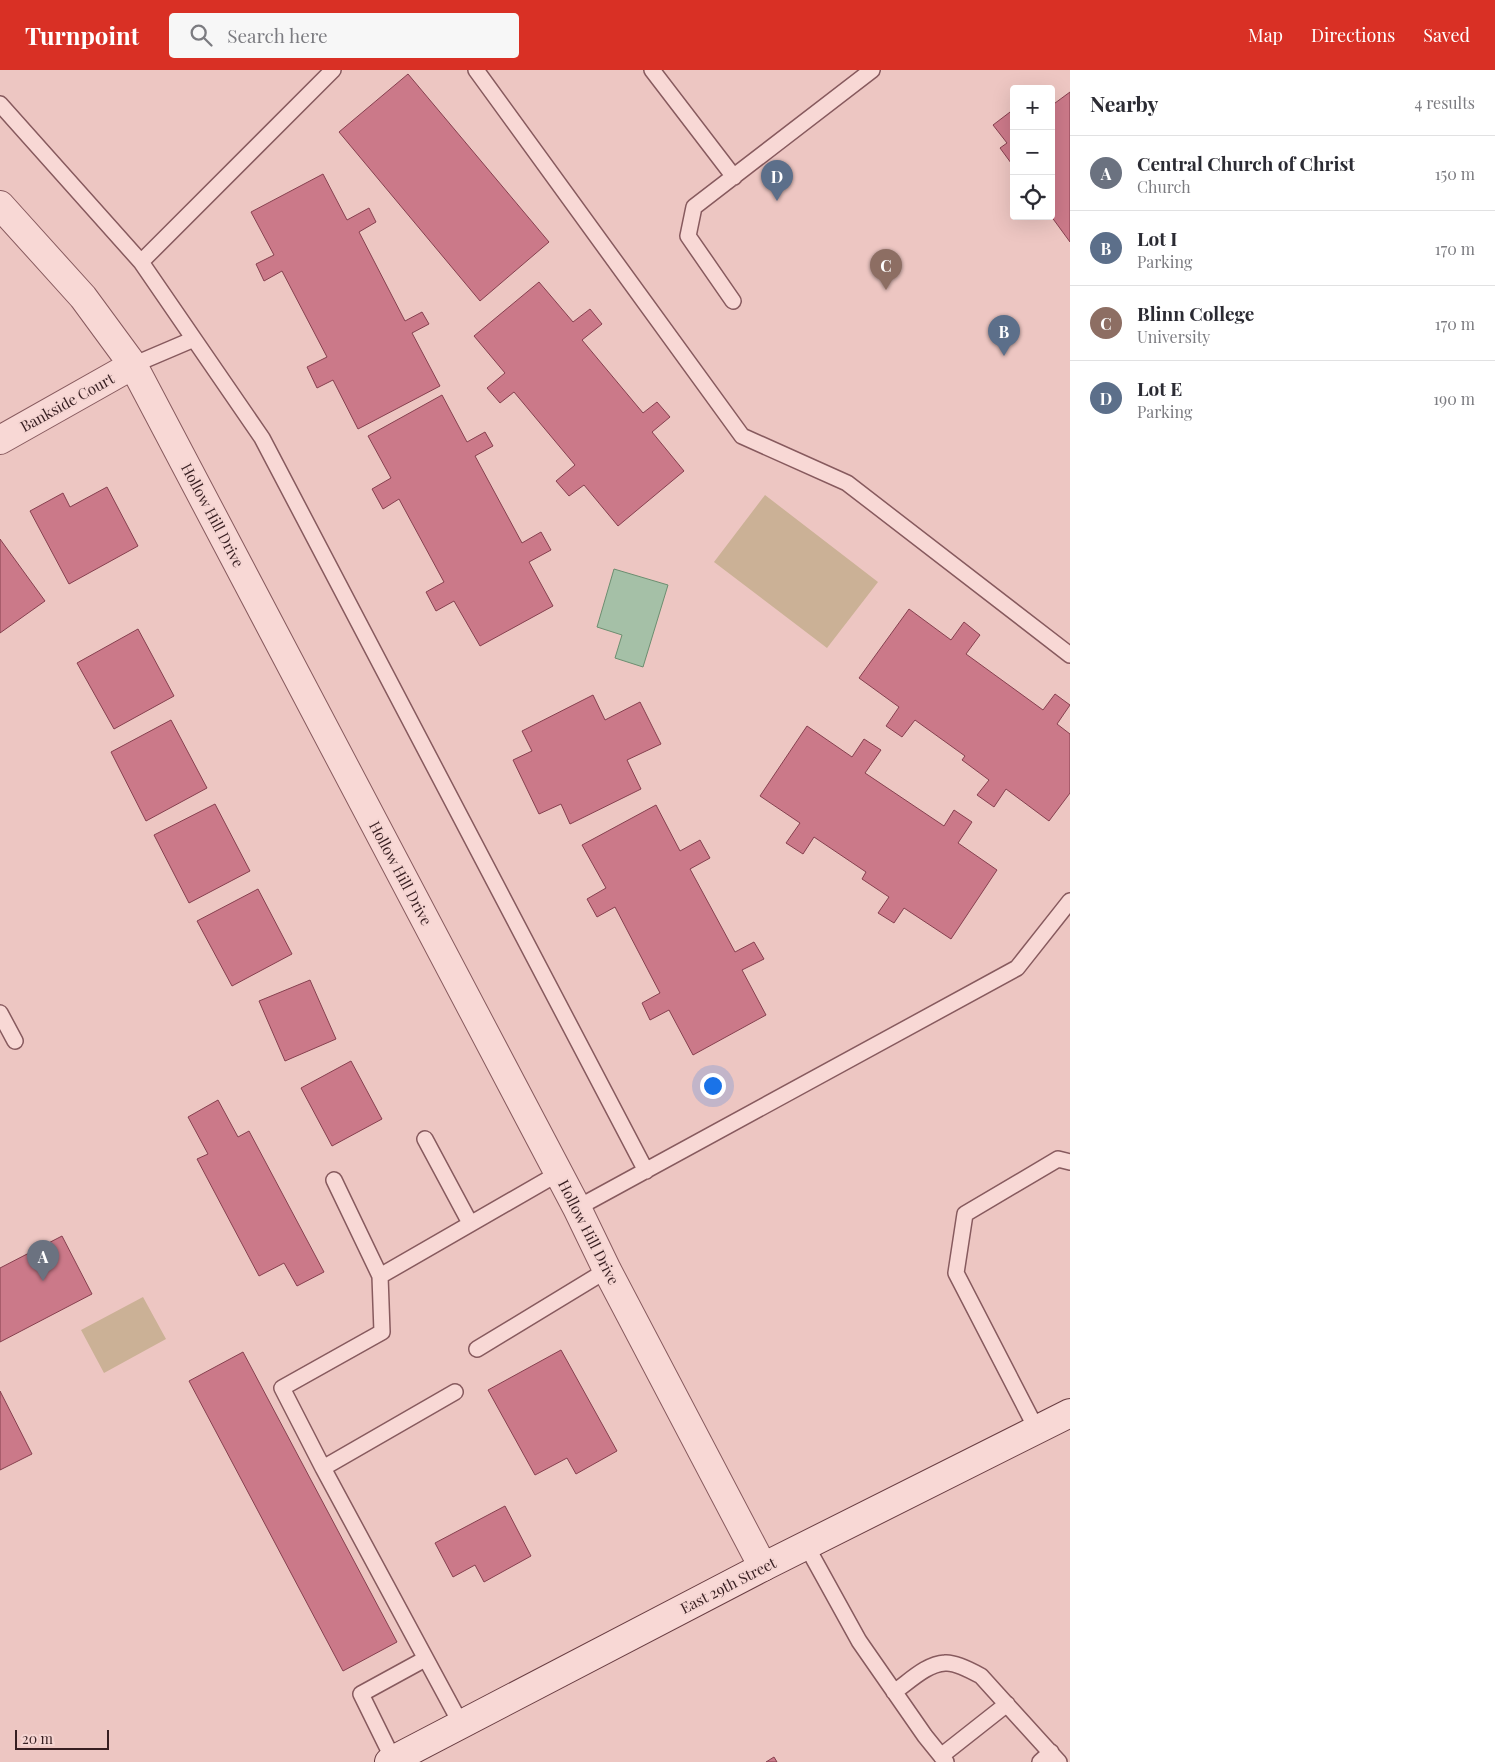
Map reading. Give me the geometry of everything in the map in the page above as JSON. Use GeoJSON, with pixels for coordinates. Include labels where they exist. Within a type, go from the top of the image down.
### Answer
{"type":"FeatureCollection","features":[{"type":"Feature","properties":{"kind":"street","name":"Hollow Hill Drive"},"geometry":{"type":"LineString","coordinates":[[0,205],[83,297],[133,365],[577,1208],[607,1270],[763,1567]]}},
{"type":"Feature","properties":{"kind":"street","name":"Bankside Court"},"geometry":{"type":"LineString","coordinates":[[0,440],[133,365]]}},
{"type":"Feature","properties":{"kind":"street","name":"East 29th Street"},"geometry":{"type":"LineString","coordinates":[[391,1761],[763,1567],[1070,1413]]}},
{"type":"Feature","properties":{"kind":"lane"},"geometry":{"type":"LineString","coordinates":[[141,262],[333,70]]}},
{"type":"Feature","properties":{"kind":"lane"},"geometry":{"type":"LineString","coordinates":[[476,70],[742,436],[847,483],[1070,654]]}},
{"type":"Feature","properties":{"kind":"lane"},"geometry":{"type":"LineString","coordinates":[[652,70],[734,177]]}},
{"type":"Feature","properties":{"kind":"lane"},"geometry":{"type":"LineString","coordinates":[[733,301],[688,236],[694,206],[872,70]]}},
{"type":"Feature","properties":{"kind":"lane"},"geometry":{"type":"LineString","coordinates":[[0,104],[141,262],[262,438],[646,1171]]}},
{"type":"Feature","properties":{"kind":"lane"},"geometry":{"type":"LineString","coordinates":[[133,365],[194,339]]}},
{"type":"Feature","properties":{"kind":"lane"},"geometry":{"type":"LineString","coordinates":[[577,1208],[1017,968],[1070,901]]}},
{"type":"Feature","properties":{"kind":"lane"},"geometry":{"type":"LineString","coordinates":[[0,1013],[15,1041]]}},
{"type":"Feature","properties":{"kind":"lane"},"geometry":{"type":"LineString","coordinates":[[426,1139],[470,1224]]}},
{"type":"Feature","properties":{"kind":"lane"},"geometry":{"type":"LineString","coordinates":[[1037,1430],[956,1273],[965,1214],[1058,1158],[1070,1162]]}},
{"type":"Feature","properties":{"kind":"lane"},"geometry":{"type":"LineString","coordinates":[[380,1276],[558,1173]]}},
{"type":"Feature","properties":{"kind":"lane"},"geometry":{"type":"LineString","coordinates":[[334,1180],[380,1276],[382,1332],[282,1388],[461,1724]]}},
{"type":"Feature","properties":{"kind":"lane"},"geometry":{"type":"LineString","coordinates":[[477,1349],[607,1270]]}},
{"type":"Feature","properties":{"kind":"lane"},"geometry":{"type":"LineString","coordinates":[[323,1468],[455,1392]]}},
{"type":"Feature","properties":{"kind":"lane"},"geometry":{"type":"LineString","coordinates":[[806,1545],[859,1641],[943,1759],[1008,1704]]}},
{"type":"Feature","properties":{"kind":"lane"},"geometry":{"type":"LineString","coordinates":[[391,1761],[361,1694],[425,1659]]}},
{"type":"Feature","properties":{"kind":"lane"},"geometry":{"type":"LineString","coordinates":[[894,1692],[928,1668],[946,1663],[969,1670],[981,1676],[1008,1704],[1050,1759]]}},
{"type":"Feature","properties":{"kind":"shaded area"},"geometry":{"type":"Polygon","coordinates":[[[765,495],[878,582],[827,648],[714,562],[765,495]]]}},
{"type":"Feature","properties":{"kind":"shaded area"},"geometry":{"type":"Polygon","coordinates":[[[614,569],[668,585],[643,667],[615,658],[622,635],[597,627],[614,569]]]}},
{"type":"Feature","properties":{"kind":"shaded area"},"geometry":{"type":"Polygon","coordinates":[[[143,1297],[166,1339],[104,1373],[81,1330],[143,1297]]]}},
{"type":"Feature","properties":{"kind":"building"},"geometry":{"type":"Polygon","coordinates":[[[408,74],[549,242],[480,301],[339,132],[408,74]]]}},
{"type":"Feature","properties":{"kind":"building"},"geometry":{"type":"Polygon","coordinates":[[[1070,92],[1070,242],[1054,220],[1055,103],[1070,92]]]}},
{"type":"Feature","properties":{"kind":"building"},"geometry":{"type":"Polygon","coordinates":[[[1010,112],[1010,162],[1000,148],[1007,143],[993,125],[1010,112]]]}},
{"type":"Feature","properties":{"kind":"building"},"geometry":{"type":"Polygon","coordinates":[[[323,174],[347,220],[369,208],[376,222],[359,232],[405,321],[422,312],[429,324],[412,333],[440,386],[358,429],[333,380],[317,388],[307,367],[327,357],[282,271],[264,281],[256,264],[274,255],[251,212],[323,174]]]}},
{"type":"Feature","properties":{"kind":"building"},"geometry":{"type":"Polygon","coordinates":[[[539,282],[573,322],[590,309],[602,324],[582,340],[643,413],[657,402],[670,417],[652,432],[684,471],[618,526],[584,485],[569,496],[556,481],[575,465],[514,392],[500,403],[487,388],[505,373],[474,336],[539,282]]]}},
{"type":"Feature","properties":{"kind":"building"},"geometry":{"type":"Polygon","coordinates":[[[442,395],[467,442],[485,432],[493,446],[475,456],[522,543],[541,532],[551,550],[529,562],[553,606],[480,646],[454,601],[436,611],[426,592],[444,582],[399,499],[383,509],[372,489],[391,478],[368,436],[442,395]]]}},
{"type":"Feature","properties":{"kind":"building"},"geometry":{"type":"Polygon","coordinates":[[[107,487],[138,546],[69,584],[30,511],[63,493],[70,507],[107,487]]]}},
{"type":"Feature","properties":{"kind":"building"},"geometry":{"type":"Polygon","coordinates":[[[0,539],[45,601],[0,633],[0,539]]]}},
{"type":"Feature","properties":{"kind":"building"},"geometry":{"type":"Polygon","coordinates":[[[909,609],[951,640],[964,622],[980,635],[966,654],[1043,710],[1055,694],[1070,705],[1057,724],[1070,734],[1070,793],[1049,821],[1006,789],[994,807],[977,795],[989,780],[962,760],[965,756],[915,720],[902,737],[886,726],[899,707],[859,678],[909,609]]]}},
{"type":"Feature","properties":{"kind":"building"},"geometry":{"type":"Polygon","coordinates":[[[138,629],[174,696],[114,729],[77,663],[138,629]]]}},
{"type":"Feature","properties":{"kind":"building"},"geometry":{"type":"Polygon","coordinates":[[[593,695],[605,720],[640,702],[661,744],[627,760],[641,789],[570,824],[561,804],[539,814],[513,760],[532,751],[522,731],[593,695]]]}},
{"type":"Feature","properties":{"kind":"building"},"geometry":{"type":"Polygon","coordinates":[[[171,720],[207,788],[146,821],[111,752],[171,720]]]}},
{"type":"Feature","properties":{"kind":"building"},"geometry":{"type":"Polygon","coordinates":[[[807,726],[852,757],[864,739],[881,750],[865,773],[944,826],[954,810],[972,822],[958,843],[997,870],[951,939],[904,908],[894,923],[878,913],[889,897],[862,879],[866,872],[814,837],[803,854],[786,843],[800,823],[760,796],[807,726]]]}},
{"type":"Feature","properties":{"kind":"building"},"geometry":{"type":"Polygon","coordinates":[[[215,804],[250,871],[189,903],[154,835],[215,804]]]}},
{"type":"Feature","properties":{"kind":"building"},"geometry":{"type":"Polygon","coordinates":[[[656,805],[680,851],[700,840],[710,858],[690,869],[735,952],[754,942],[764,959],[742,970],[766,1015],[693,1055],[669,1010],[650,1020],[642,1003],[660,993],[615,907],[597,917],[587,899],[606,888],[582,845],[656,805]]]}},
{"type":"Feature","properties":{"kind":"building"},"geometry":{"type":"Polygon","coordinates":[[[258,889],[292,954],[232,986],[197,921],[258,889]]]}},
{"type":"Feature","properties":{"kind":"building"},"geometry":{"type":"Polygon","coordinates":[[[310,980],[336,1039],[285,1061],[259,1001],[310,980]]]}},
{"type":"Feature","properties":{"kind":"building"},"geometry":{"type":"Polygon","coordinates":[[[351,1061],[382,1119],[332,1146],[301,1088],[351,1061]]]}},
{"type":"Feature","properties":{"kind":"building"},"geometry":{"type":"Polygon","coordinates":[[[218,1100],[238,1137],[249,1131],[324,1272],[297,1286],[284,1263],[259,1276],[197,1159],[208,1154],[188,1117],[218,1100]]]}},
{"type":"Feature","properties":{"kind":"building"},"geometry":{"type":"Polygon","coordinates":[[[62,1236],[92,1294],[0,1342],[0,1268],[62,1236]]]}},
{"type":"Feature","properties":{"kind":"building"},"geometry":{"type":"Polygon","coordinates":[[[561,1350],[617,1451],[576,1474],[567,1458],[535,1475],[488,1390],[561,1350]]]}},
{"type":"Feature","properties":{"kind":"building"},"geometry":{"type":"Polygon","coordinates":[[[243,1352],[397,1642],[343,1671],[189,1381],[243,1352]]]}},
{"type":"Feature","properties":{"kind":"building"},"geometry":{"type":"Polygon","coordinates":[[[0,1391],[32,1454],[0,1470],[0,1391]]]}},
{"type":"Feature","properties":{"kind":"building"},"geometry":{"type":"Polygon","coordinates":[[[505,1506],[531,1556],[484,1582],[475,1565],[453,1577],[435,1543],[505,1506]]]}},
{"type":"Feature","properties":{"kind":"building"},"geometry":{"type":"Polygon","coordinates":[[[774,1757],[777,1762],[766,1762],[774,1757]]]}},
{"type":"Feature","properties":{"kind":"place","name":"Lot E"},"geometry":{"type":"Point","coordinates":[777,201]}},
{"type":"Feature","properties":{"kind":"place","name":"Blinn College"},"geometry":{"type":"Point","coordinates":[886,290]}},
{"type":"Feature","properties":{"kind":"place","name":"Lot I"},"geometry":{"type":"Point","coordinates":[1004,356]}},
{"type":"Feature","properties":{"kind":"place","name":"Central Church of Christ"},"geometry":{"type":"Point","coordinates":[43,1281]}}]}
